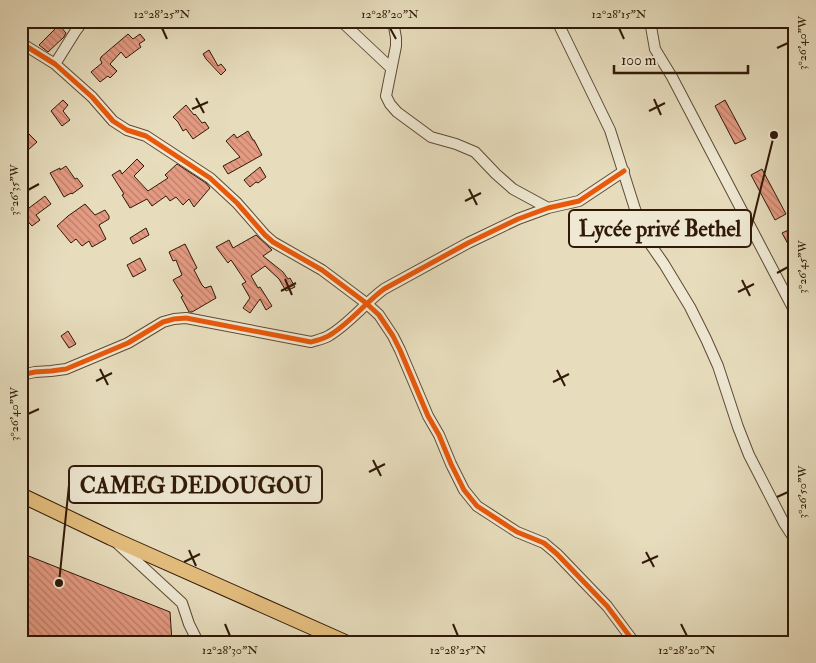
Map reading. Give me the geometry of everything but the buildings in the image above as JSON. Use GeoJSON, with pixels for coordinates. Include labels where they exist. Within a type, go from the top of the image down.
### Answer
{"type":"FeatureCollection","features":[{"type":"Feature","properties":{"kind":"main road"},"geometry":{"type":"LineString","coordinates":[[21,495],[111,538],[345,642]]}},
{"type":"Feature","properties":{"kind":"street"},"geometry":{"type":"LineString","coordinates":[[55,64],[74,32],[83,21]]}},
{"type":"Feature","properties":{"kind":"street"},"geometry":{"type":"LineString","coordinates":[[342,21],[391,68]]}},
{"type":"Feature","properties":{"kind":"street"},"geometry":{"type":"LineString","coordinates":[[393,21],[396,38],[395,53],[386,96],[390,104],[397,112],[431,137],[456,144],[474,152],[513,188],[548,208]]}},
{"type":"Feature","properties":{"kind":"street"},"geometry":{"type":"LineString","coordinates":[[557,21],[610,130],[648,241],[690,306],[718,366],[749,455],[784,523],[795,540]]}},
{"type":"Feature","properties":{"kind":"street"},"geometry":{"type":"LineString","coordinates":[[650,21],[656,49],[690,110],[795,312]]}},
{"type":"Feature","properties":{"kind":"street"},"geometry":{"type":"LineString","coordinates":[[21,43],[55,64],[92,96],[113,121],[127,130],[146,136],[210,178],[237,203],[273,242],[322,270],[379,315],[400,350],[428,416],[464,490],[477,506],[518,532],[544,543],[557,554],[607,606],[634,642]]}},
{"type":"Feature","properties":{"kind":"street"},"geometry":{"type":"LineString","coordinates":[[21,375],[66,369],[128,343],[162,322],[174,319],[186,318],[311,342],[329,336],[349,321],[366,303],[384,289],[468,243],[518,219],[548,208],[579,201],[624,171]]}},
{"type":"Feature","properties":{"kind":"street"},"geometry":{"type":"LineString","coordinates":[[111,538],[182,603],[198,642]]}},
{"type":"Feature","properties":{"kind":"cycle path"},"geometry":{"type":"LineString","coordinates":[[21,43],[55,64],[92,97],[113,121],[127,130],[146,136],[210,178],[237,203],[273,242],[322,270],[379,315],[400,350],[428,416],[439,435],[464,490],[477,506],[517,532],[544,543],[557,554],[607,606],[634,642]]}},
{"type":"Feature","properties":{"kind":"cycle path"},"geometry":{"type":"LineString","coordinates":[[21,375],[66,369],[128,343],[163,322],[174,319],[186,318],[311,342],[323,338],[344,325],[384,289],[468,243],[518,219],[548,208],[579,201],[624,171]]}},
{"type":"Feature","properties":{"kind":"place","name":"Lycée privé Bethel"},"geometry":{"type":"Point","coordinates":[774,135]}},
{"type":"Feature","properties":{"kind":"place","name":"CAMEG DEDOUGOU"},"geometry":{"type":"Point","coordinates":[59,583]}}]}
